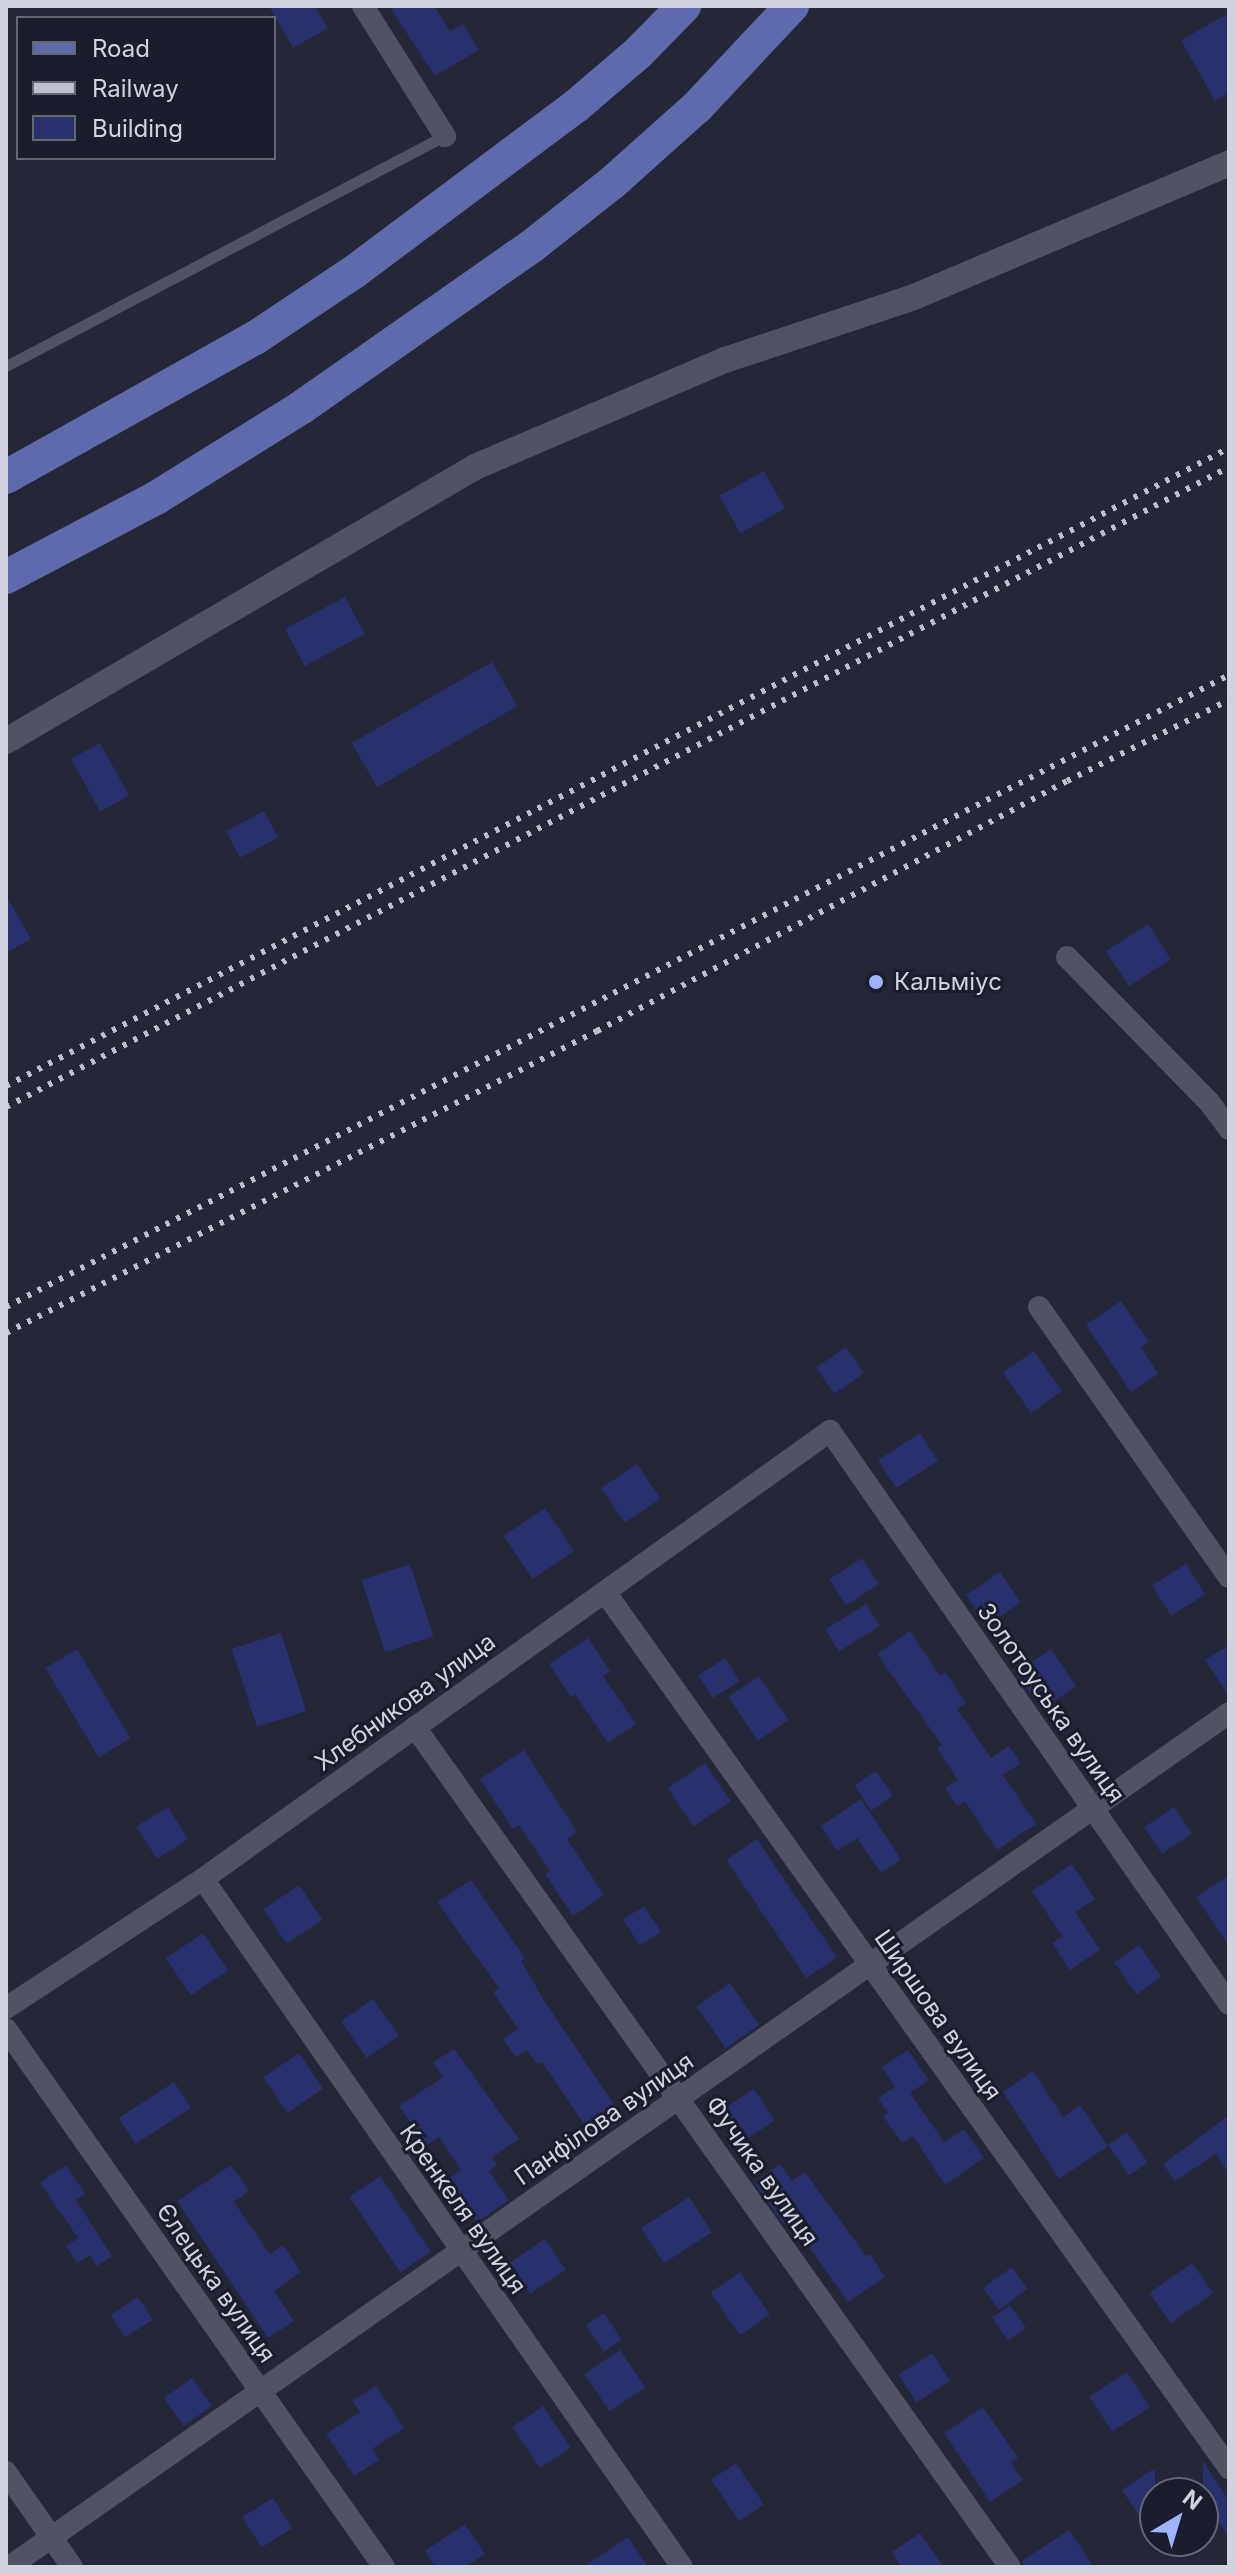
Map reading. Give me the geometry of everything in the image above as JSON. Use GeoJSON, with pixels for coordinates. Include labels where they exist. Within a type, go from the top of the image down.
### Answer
{"type":"FeatureCollection","features":[{"type":"Feature","properties":{"kind":"main road"},"geometry":{"type":"LineString","coordinates":[[6,477],[255,338],[354,272],[576,106],[638,53],[684,6]]}},
{"type":"Feature","properties":{"kind":"main road"},"geometry":{"type":"LineString","coordinates":[[6,577],[156,498],[302,407],[532,246],[613,182],[697,107],[792,6]]}},
{"type":"Feature","properties":{"kind":"street"},"geometry":{"type":"LineString","coordinates":[[363,6],[445,136]]}},
{"type":"Feature","properties":{"kind":"street"},"geometry":{"type":"LineString","coordinates":[[6,741],[475,467],[725,360],[914,297],[1229,163]]}},
{"type":"Feature","properties":{"kind":"street"},"geometry":{"type":"LineString","coordinates":[[1067,957],[1209,1102],[1229,1129]]}},
{"type":"Feature","properties":{"kind":"street"},"geometry":{"type":"LineString","coordinates":[[1039,1307],[1229,1577]]}},
{"type":"Feature","properties":{"kind":"street","name":"Хлебникова улица"},"geometry":{"type":"LineString","coordinates":[[6,2008],[203,1879],[830,1431]]}},
{"type":"Feature","properties":{"kind":"street","name":"Золотоуська вулиця"},"geometry":{"type":"LineString","coordinates":[[830,1431],[1229,2004]]}},
{"type":"Feature","properties":{"kind":"street","name":"Ширшова вулиця"},"geometry":{"type":"LineString","coordinates":[[605,1592],[1229,2468]]}},
{"type":"Feature","properties":{"kind":"street","name":"Панфілова вулиця"},"geometry":{"type":"LineString","coordinates":[[9,2567],[1229,1713]]}},
{"type":"Feature","properties":{"kind":"street","name":"Фучика вулиця"},"geometry":{"type":"LineString","coordinates":[[415,1727],[1010,2567]]}},
{"type":"Feature","properties":{"kind":"street","name":"Кренкеля вулиця"},"geometry":{"type":"LineString","coordinates":[[203,1879],[682,2567]]}},
{"type":"Feature","properties":{"kind":"street","name":"Єлецька вулиця"},"geometry":{"type":"LineString","coordinates":[[6,2029],[384,2567]]}},
{"type":"Feature","properties":{"kind":"street"},"geometry":{"type":"LineString","coordinates":[[6,2472],[72,2567]]}},
{"type":"Feature","properties":{"kind":"lane"},"geometry":{"type":"LineString","coordinates":[[6,366],[445,136]]}},
{"type":"Feature","properties":{"kind":"building"},"geometry":{"type":"Polygon","coordinates":[[[269,6],[315,6],[328,28],[293,48],[269,6]]]}},
{"type":"Feature","properties":{"kind":"building"},"geometry":{"type":"Polygon","coordinates":[[[389,6],[434,6],[450,31],[463,24],[479,50],[435,76],[389,6]]]}},
{"type":"Feature","properties":{"kind":"building"},"geometry":{"type":"Polygon","coordinates":[[[1229,13],[1229,93],[1215,101],[1181,40],[1229,13]]]}},
{"type":"Feature","properties":{"kind":"building"},"geometry":{"type":"Polygon","coordinates":[[[764,471],[785,509],[740,533],[719,496],[764,471]]]}},
{"type":"Feature","properties":{"kind":"building"},"geometry":{"type":"Polygon","coordinates":[[[345,597],[365,634],[305,666],[285,629],[345,597]]]}},
{"type":"Feature","properties":{"kind":"building"},"geometry":{"type":"Polygon","coordinates":[[[492,662],[518,706],[377,787],[352,743],[492,662]]]}},
{"type":"Feature","properties":{"kind":"building"},"geometry":{"type":"Polygon","coordinates":[[[100,743],[129,795],[100,811],[71,759],[100,743]]]}},
{"type":"Feature","properties":{"kind":"building"},"geometry":{"type":"Polygon","coordinates":[[[264,811],[278,837],[240,858],[226,831],[264,811]]]}},
{"type":"Feature","properties":{"kind":"building"},"geometry":{"type":"Polygon","coordinates":[[[6,895],[31,939],[6,953],[6,895]]]}},
{"type":"Feature","properties":{"kind":"building"},"geometry":{"type":"Polygon","coordinates":[[[1148,924],[1171,959],[1129,986],[1106,951],[1148,924]]]}},
{"type":"Feature","properties":{"kind":"building"},"geometry":{"type":"Polygon","coordinates":[[[1121,1301],[1149,1342],[1141,1347],[1158,1374],[1131,1392],[1086,1325],[1121,1301]]]}},
{"type":"Feature","properties":{"kind":"building"},"geometry":{"type":"Polygon","coordinates":[[[846,1347],[864,1374],[834,1394],[816,1367],[846,1347]]]}},
{"type":"Feature","properties":{"kind":"building"},"geometry":{"type":"Polygon","coordinates":[[[1034,1351],[1062,1391],[1031,1413],[1003,1373],[1034,1351]]]}},
{"type":"Feature","properties":{"kind":"building"},"geometry":{"type":"Polygon","coordinates":[[[920,1433],[938,1461],[896,1488],[878,1460],[920,1433]]]}},
{"type":"Feature","properties":{"kind":"building"},"geometry":{"type":"Polygon","coordinates":[[[637,1464],[660,1499],[625,1523],[601,1488],[637,1464]]]}},
{"type":"Feature","properties":{"kind":"building"},"geometry":{"type":"Polygon","coordinates":[[[545,1508],[574,1551],[533,1579],[504,1536],[545,1508]]]}},
{"type":"Feature","properties":{"kind":"building"},"geometry":{"type":"Polygon","coordinates":[[[862,1558],[879,1584],[846,1605],[829,1579],[862,1558]]]}},
{"type":"Feature","properties":{"kind":"building"},"geometry":{"type":"Polygon","coordinates":[[[410,1564],[433,1636],[385,1652],[361,1580],[410,1564]]]}},
{"type":"Feature","properties":{"kind":"building"},"geometry":{"type":"Polygon","coordinates":[[[1186,1564],[1205,1595],[1171,1616],[1152,1585],[1186,1564]]]}},
{"type":"Feature","properties":{"kind":"building"},"geometry":{"type":"Polygon","coordinates":[[[1000,1572],[1021,1603],[987,1626],[966,1595],[1000,1572]]]}},
{"type":"Feature","properties":{"kind":"building"},"geometry":{"type":"Polygon","coordinates":[[[866,1604],[880,1626],[839,1651],[825,1629],[866,1604]]]}},
{"type":"Feature","properties":{"kind":"building"},"geometry":{"type":"Polygon","coordinates":[[[910,1631],[940,1676],[945,1672],[966,1703],[957,1709],[991,1758],[1009,1746],[1021,1763],[1003,1775],[1036,1824],[997,1850],[965,1801],[957,1806],[945,1788],[958,1780],[937,1748],[942,1745],[877,1654],[910,1631]]]}},
{"type":"Feature","properties":{"kind":"building"},"geometry":{"type":"Polygon","coordinates":[[[281,1633],[306,1711],[257,1727],[232,1649],[281,1633]]]}},
{"type":"Feature","properties":{"kind":"building"},"geometry":{"type":"Polygon","coordinates":[[[588,1638],[610,1671],[603,1676],[636,1724],[608,1743],[575,1694],[571,1697],[549,1664],[588,1638]]]}},
{"type":"Feature","properties":{"kind":"building"},"geometry":{"type":"Polygon","coordinates":[[[1229,1645],[1229,1696],[1205,1660],[1229,1645]]]}},
{"type":"Feature","properties":{"kind":"building"},"geometry":{"type":"Polygon","coordinates":[[[77,1649],[131,1738],[99,1757],[45,1668],[77,1649]]]}},
{"type":"Feature","properties":{"kind":"building"},"geometry":{"type":"Polygon","coordinates":[[[1051,1649],[1076,1686],[1041,1710],[1016,1672],[1051,1649]]]}},
{"type":"Feature","properties":{"kind":"building"},"geometry":{"type":"Polygon","coordinates":[[[725,1658],[740,1681],[713,1698],[698,1675],[725,1658]]]}},
{"type":"Feature","properties":{"kind":"building"},"geometry":{"type":"Polygon","coordinates":[[[759,1676],[789,1720],[758,1741],[728,1697],[759,1676]]]}},
{"type":"Feature","properties":{"kind":"building"},"geometry":{"type":"Polygon","coordinates":[[[524,1750],[577,1832],[567,1839],[604,1895],[573,1916],[545,1874],[550,1871],[519,1825],[513,1829],[480,1779],[524,1750]]]}},
{"type":"Feature","properties":{"kind":"building"},"geometry":{"type":"Polygon","coordinates":[[[705,1763],[731,1801],[693,1826],[668,1788],[705,1763]]]}},
{"type":"Feature","properties":{"kind":"building"},"geometry":{"type":"Polygon","coordinates":[[[876,1771],[893,1796],[871,1810],[854,1786],[876,1771]]]}},
{"type":"Feature","properties":{"kind":"building"},"geometry":{"type":"Polygon","coordinates":[[[861,1799],[901,1859],[881,1873],[857,1838],[837,1851],[821,1826],[861,1799]]]}},
{"type":"Feature","properties":{"kind":"building"},"geometry":{"type":"Polygon","coordinates":[[[168,1807],[188,1839],[157,1859],[137,1827],[168,1807]]]}},
{"type":"Feature","properties":{"kind":"building"},"geometry":{"type":"Polygon","coordinates":[[[1174,1807],[1192,1834],[1162,1854],[1144,1827],[1174,1807]]]}},
{"type":"Feature","properties":{"kind":"building"},"geometry":{"type":"Polygon","coordinates":[[[757,1839],[837,1958],[806,1978],[726,1860],[757,1839]]]}},
{"type":"Feature","properties":{"kind":"building"},"geometry":{"type":"Polygon","coordinates":[[[1072,1864],[1095,1899],[1075,1912],[1100,1950],[1070,1970],[1052,1943],[1062,1936],[1032,1891],[1072,1864]]]}},
{"type":"Feature","properties":{"kind":"building"},"geometry":{"type":"Polygon","coordinates":[[[1229,1875],[1229,1946],[1196,1897],[1229,1875]]]}},
{"type":"Feature","properties":{"kind":"building"},"geometry":{"type":"Polygon","coordinates":[[[471,1880],[525,1958],[521,1961],[545,2002],[624,2119],[594,2139],[542,2062],[538,2065],[527,2050],[516,2057],[503,2039],[518,2029],[493,1992],[499,1988],[437,1902],[471,1880]]]}},
{"type":"Feature","properties":{"kind":"building"},"geometry":{"type":"Polygon","coordinates":[[[299,1885],[322,1920],[287,1944],[263,1909],[299,1885]]]}},
{"type":"Feature","properties":{"kind":"building"},"geometry":{"type":"Polygon","coordinates":[[[644,1906],[661,1932],[640,1946],[623,1920],[644,1906]]]}},
{"type":"Feature","properties":{"kind":"building"},"geometry":{"type":"Polygon","coordinates":[[[203,1933],[228,1970],[191,1995],[166,1958],[203,1933]]]}},
{"type":"Feature","properties":{"kind":"building"},"geometry":{"type":"Polygon","coordinates":[[[1139,1945],[1161,1977],[1137,1994],[1114,1962],[1139,1945]]]}},
{"type":"Feature","properties":{"kind":"building"},"geometry":{"type":"Polygon","coordinates":[[[730,1983],[759,2025],[726,2048],[696,2007],[730,1983]]]}},
{"type":"Feature","properties":{"kind":"building"},"geometry":{"type":"Polygon","coordinates":[[[373,1999],[399,2036],[367,2058],[341,2021],[373,1999]]]}},
{"type":"Feature","properties":{"kind":"building"},"geometry":{"type":"Polygon","coordinates":[[[454,2049],[519,2139],[492,2157],[497,2165],[489,2171],[509,2200],[477,2222],[448,2179],[461,2170],[439,2137],[426,2146],[399,2106],[443,2077],[433,2062],[454,2049]]]}},
{"type":"Feature","properties":{"kind":"building"},"geometry":{"type":"Polygon","coordinates":[[[908,2050],[929,2080],[910,2093],[944,2142],[964,2129],[984,2158],[945,2185],[913,2136],[902,2143],[883,2116],[888,2113],[878,2098],[895,2087],[882,2067],[908,2050]]]}},
{"type":"Feature","properties":{"kind":"building"},"geometry":{"type":"Polygon","coordinates":[[[299,2053],[323,2089],[287,2113],[263,2077],[299,2053]]]}},
{"type":"Feature","properties":{"kind":"building"},"geometry":{"type":"Polygon","coordinates":[[[1033,2071],[1063,2117],[1080,2105],[1108,2146],[1059,2179],[1003,2092],[1033,2071]]]}},
{"type":"Feature","properties":{"kind":"building"},"geometry":{"type":"Polygon","coordinates":[[[174,2082],[191,2108],[136,2144],[119,2118],[174,2082]]]}},
{"type":"Feature","properties":{"kind":"building"},"geometry":{"type":"Polygon","coordinates":[[[754,2089],[775,2121],[739,2144],[719,2112],[754,2089]]]}},
{"type":"Feature","properties":{"kind":"building"},"geometry":{"type":"Polygon","coordinates":[[[1229,2115],[1229,2174],[1216,2154],[1175,2181],[1163,2164],[1229,2115]]]}},
{"type":"Feature","properties":{"kind":"building"},"geometry":{"type":"Polygon","coordinates":[[[1127,2132],[1148,2163],[1129,2176],[1108,2145],[1127,2132]]]}},
{"type":"Feature","properties":{"kind":"building"},"geometry":{"type":"Polygon","coordinates":[[[780,2164],[792,2181],[805,2172],[885,2277],[848,2302],[790,2220],[784,2224],[754,2182],[780,2164]]]}},
{"type":"Feature","properties":{"kind":"building"},"geometry":{"type":"Polygon","coordinates":[[[66,2165],[85,2194],[76,2200],[112,2256],[97,2266],[90,2255],[77,2263],[66,2246],[78,2238],[40,2183],[66,2165]]]}},
{"type":"Feature","properties":{"kind":"building"},"geometry":{"type":"Polygon","coordinates":[[[231,2165],[249,2191],[234,2202],[270,2254],[283,2245],[301,2272],[274,2291],[294,2321],[268,2338],[177,2201],[231,2165]]]}},
{"type":"Feature","properties":{"kind":"building"},"geometry":{"type":"Polygon","coordinates":[[[380,2176],[431,2251],[400,2272],[349,2197],[380,2176]]]}},
{"type":"Feature","properties":{"kind":"building"},"geometry":{"type":"Polygon","coordinates":[[[689,2197],[712,2232],[664,2263],[641,2228],[689,2197]]]}},
{"type":"Feature","properties":{"kind":"building"},"geometry":{"type":"Polygon","coordinates":[[[545,2239],[566,2270],[530,2294],[509,2263],[545,2239]]]}},
{"type":"Feature","properties":{"kind":"building"},"geometry":{"type":"Polygon","coordinates":[[[1192,2263],[1213,2293],[1171,2323],[1149,2293],[1192,2263]]]}},
{"type":"Feature","properties":{"kind":"building"},"geometry":{"type":"Polygon","coordinates":[[[1012,2267],[1028,2289],[999,2310],[983,2288],[1012,2267]]]}},
{"type":"Feature","properties":{"kind":"building"},"geometry":{"type":"Polygon","coordinates":[[[740,2272],[770,2315],[740,2335],[711,2293],[740,2272]]]}},
{"type":"Feature","properties":{"kind":"building"},"geometry":{"type":"Polygon","coordinates":[[[138,2297],[153,2320],[125,2338],[110,2315],[138,2297]]]}},
{"type":"Feature","properties":{"kind":"building"},"geometry":{"type":"Polygon","coordinates":[[[1010,2305],[1026,2328],[1008,2341],[992,2318],[1010,2305]]]}},
{"type":"Feature","properties":{"kind":"building"},"geometry":{"type":"Polygon","coordinates":[[[604,2313],[622,2340],[604,2352],[586,2325],[604,2313]]]}},
{"type":"Feature","properties":{"kind":"building"},"geometry":{"type":"Polygon","coordinates":[[[620,2350],[645,2387],[610,2411],[584,2374],[620,2350]]]}},
{"type":"Feature","properties":{"kind":"building"},"geometry":{"type":"Polygon","coordinates":[[[932,2353],[950,2381],[916,2402],[898,2375],[932,2353]]]}},
{"type":"Feature","properties":{"kind":"building"},"geometry":{"type":"Polygon","coordinates":[[[1127,2372],[1150,2407],[1112,2432],[1089,2397],[1127,2372]]]}},
{"type":"Feature","properties":{"kind":"building"},"geometry":{"type":"Polygon","coordinates":[[[192,2378],[212,2406],[184,2426],[164,2399],[192,2378]]]}},
{"type":"Feature","properties":{"kind":"building"},"geometry":{"type":"Polygon","coordinates":[[[376,2386],[404,2428],[372,2449],[379,2460],[354,2476],[326,2434],[360,2412],[352,2401],[376,2386]]]}},
{"type":"Feature","properties":{"kind":"building"},"geometry":{"type":"Polygon","coordinates":[[[543,2406],[571,2447],[540,2468],[512,2427],[543,2406]]]}},
{"type":"Feature","properties":{"kind":"building"},"geometry":{"type":"Polygon","coordinates":[[[983,2407],[1018,2458],[1011,2463],[1023,2480],[990,2502],[944,2433],[983,2407]]]}},
{"type":"Feature","properties":{"kind":"building"},"geometry":{"type":"Polygon","coordinates":[[[1203,2461],[1213,2477],[1203,2477],[1203,2461]]]}},
{"type":"Feature","properties":{"kind":"building"},"geometry":{"type":"Polygon","coordinates":[[[736,2463],[764,2504],[739,2521],[711,2480],[736,2463]]]}},
{"type":"Feature","properties":{"kind":"building"},"geometry":{"type":"Polygon","coordinates":[[[1155,2468],[1155,2477],[1142,2477],[1155,2468]]]}},
{"type":"Feature","properties":{"kind":"building"},"geometry":{"type":"Polygon","coordinates":[[[1139,2479],[1139,2515],[1122,2490],[1139,2479]]]}},
{"type":"Feature","properties":{"kind":"building"},"geometry":{"type":"Polygon","coordinates":[[[1219,2486],[1229,2501],[1229,2537],[1219,2522],[1219,2486]]]}},
{"type":"Feature","properties":{"kind":"building"},"geometry":{"type":"Polygon","coordinates":[[[273,2498],[292,2529],[262,2548],[242,2517],[273,2498]]]}},
{"type":"Feature","properties":{"kind":"building"},"geometry":{"type":"Polygon","coordinates":[[[465,2524],[485,2554],[466,2567],[435,2567],[425,2551],[465,2524]]]}},
{"type":"Feature","properties":{"kind":"building"},"geometry":{"type":"Polygon","coordinates":[[[1069,2530],[1094,2567],[1024,2567],[1022,2561],[1069,2530]]]}},
{"type":"Feature","properties":{"kind":"building"},"geometry":{"type":"Polygon","coordinates":[[[920,2533],[944,2567],[902,2567],[892,2552],[920,2533]]]}},
{"type":"Feature","properties":{"kind":"building"},"geometry":{"type":"Polygon","coordinates":[[[628,2537],[648,2567],[583,2567],[628,2537]]]}},
{"type":"Feature","properties":{"kind":"railway"},"geometry":{"type":"LineString","coordinates":[[6,1086],[1229,448]]}},
{"type":"Feature","properties":{"kind":"railway"},"geometry":{"type":"LineString","coordinates":[[6,1107],[1229,467]]}},
{"type":"Feature","properties":{"kind":"railway"},"geometry":{"type":"LineString","coordinates":[[6,1307],[1229,675]]}},
{"type":"Feature","properties":{"kind":"railway"},"geometry":{"type":"LineString","coordinates":[[6,1333],[597,1031],[1067,781],[1229,700]]}},
{"type":"Feature","properties":{"kind":"place","name":"Кальміус"},"geometry":{"type":"Point","coordinates":[876,982]}}]}
